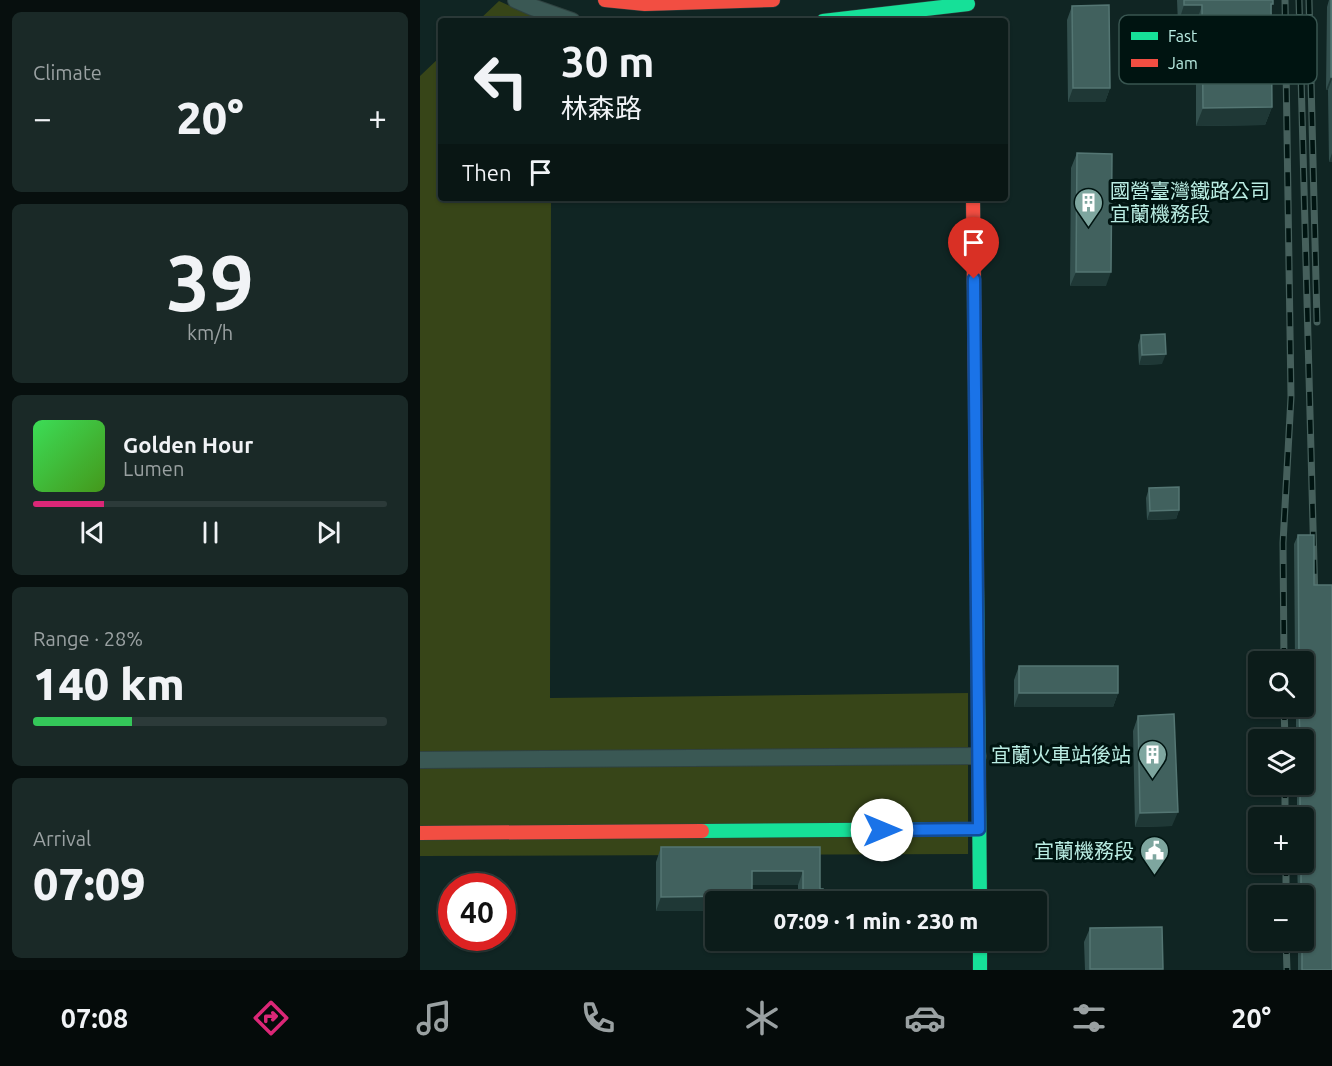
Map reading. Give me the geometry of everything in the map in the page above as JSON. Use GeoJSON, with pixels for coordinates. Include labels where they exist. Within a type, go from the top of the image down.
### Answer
{"type":"FeatureCollection","features":[{"type":"Feature","properties":{"kind":"street"},"geometry":{"type":"LineString","coordinates":[[516,0],[563,18]]}},
{"type":"Feature","properties":{"kind":"street"},"geometry":{"type":"LineString","coordinates":[[605,0],[645,4],[773,0]]}},
{"type":"Feature","properties":{"kind":"street"},"geometry":{"type":"LineString","coordinates":[[846,18],[968,2],[969,18]]}},
{"type":"Feature","properties":{"kind":"street"},"geometry":{"type":"LineString","coordinates":[[973,201],[980,891]]}},
{"type":"Feature","properties":{"kind":"street"},"geometry":{"type":"LineString","coordinates":[[420,760],[978,756]]}},
{"type":"Feature","properties":{"kind":"street"},"geometry":{"type":"LineString","coordinates":[[420,833],[979,829]]}},
{"type":"Feature","properties":{"kind":"street"},"geometry":{"type":"LineString","coordinates":[[980,951],[980,970]]}},
{"type":"Feature","properties":{"kind":"green space"},"geometry":{"type":"Polygon","coordinates":[[[499,1],[537,18],[481,18],[499,1]]]}},
{"type":"Feature","properties":{"kind":"green space"},"geometry":{"type":"Polygon","coordinates":[[[438,59],[438,201],[551,201],[550,698],[968,693],[968,854],[420,856],[420,76],[438,59]]]}},
{"type":"Feature","properties":{"kind":"building"},"geometry":{"type":"Polygon","coordinates":[[[1184,0],[1273,0],[1271,15],[1202,15],[1202,5],[1184,5],[1184,0]]]}},
{"type":"Feature","properties":{"kind":"building"},"geometry":{"type":"Polygon","coordinates":[[[1332,0],[1332,77],[1331,77],[1332,0]]]}},
{"type":"Feature","properties":{"kind":"building"},"geometry":{"type":"Polygon","coordinates":[[[1109,5],[1110,88],[1073,88],[1072,6],[1109,5]]]}},
{"type":"Feature","properties":{"kind":"building"},"geometry":{"type":"Polygon","coordinates":[[[1203,84],[1272,84],[1272,107],[1203,108],[1203,84]]]}},
{"type":"Feature","properties":{"kind":"building","name":"國營臺灣鐵路公司 宜蘭機務段"},"geometry":{"type":"Polygon","coordinates":[[[1077,153],[1112,154],[1111,272],[1076,272],[1077,153]]]}},
{"type":"Feature","properties":{"kind":"building"},"geometry":{"type":"Polygon","coordinates":[[[1165,334],[1166,354],[1142,355],[1141,335],[1165,334]]]}},
{"type":"Feature","properties":{"kind":"building"},"geometry":{"type":"Polygon","coordinates":[[[1179,487],[1179,510],[1150,511],[1149,488],[1179,487]]]}},
{"type":"Feature","properties":{"kind":"building"},"geometry":{"type":"Polygon","coordinates":[[[1298,535],[1314,535],[1314,585],[1332,585],[1332,970],[1302,970],[1302,951],[1314,951],[1314,885],[1301,885],[1301,873],[1314,873],[1314,807],[1300,807],[1300,795],[1314,795],[1314,729],[1300,729],[1299,717],[1314,717],[1314,651],[1299,651],[1298,535]]]}},
{"type":"Feature","properties":{"kind":"building"},"geometry":{"type":"Polygon","coordinates":[[[1019,666],[1118,666],[1118,693],[1019,693],[1019,666]]]}},
{"type":"Feature","properties":{"kind":"building","name":"宜蘭火車站後站"},"geometry":{"type":"Polygon","coordinates":[[[1174,714],[1178,812],[1140,813],[1138,716],[1174,714]]]}},
{"type":"Feature","properties":{"kind":"building"},"geometry":{"type":"Polygon","coordinates":[[[661,847],[820,847],[820,889],[823,891],[803,891],[803,871],[752,871],[752,891],[705,891],[705,896],[661,897],[661,847]]]}},
{"type":"Feature","properties":{"kind":"building"},"geometry":{"type":"Polygon","coordinates":[[[1162,927],[1163,969],[1090,969],[1090,928],[1162,927]]]}},
{"type":"Feature","properties":{"kind":"railway"},"geometry":{"type":"LineString","coordinates":[[1285,0],[1285,15]]}},
{"type":"Feature","properties":{"kind":"railway"},"geometry":{"type":"LineString","coordinates":[[1299,0],[1299,15]]}},
{"type":"Feature","properties":{"kind":"railway"},"geometry":{"type":"LineString","coordinates":[[1309,0],[1309,15]]}},
{"type":"Feature","properties":{"kind":"railway"},"geometry":{"type":"LineString","coordinates":[[1284,651],[1283,543],[1291,397],[1286,84]]}},
{"type":"Feature","properties":{"kind":"railway"},"geometry":{"type":"LineString","coordinates":[[1301,84],[1315,601]]}},
{"type":"Feature","properties":{"kind":"railway"},"geometry":{"type":"LineString","coordinates":[[1311,84],[1317,322]]}},
{"type":"Feature","properties":{"kind":"railway"},"geometry":{"type":"LineString","coordinates":[[1284,717],[1285,729]]}},
{"type":"Feature","properties":{"kind":"railway"},"geometry":{"type":"LineString","coordinates":[[1285,795],[1285,807]]}},
{"type":"Feature","properties":{"kind":"railway"},"geometry":{"type":"LineString","coordinates":[[1286,873],[1286,885]]}},
{"type":"Feature","properties":{"kind":"railway"},"geometry":{"type":"LineString","coordinates":[[1286,951],[1287,970]]}},
{"type":"Feature","properties":{"kind":"traffic: fast"},"geometry":{"type":"LineString","coordinates":[[849,18],[968,4]]}},
{"type":"Feature","properties":{"kind":"traffic: fast"},"geometry":{"type":"LineString","coordinates":[[976,480],[980,891]]}},
{"type":"Feature","properties":{"kind":"traffic: fast"},"geometry":{"type":"LineString","coordinates":[[702,831],[979,829]]}},
{"type":"Feature","properties":{"kind":"traffic: fast"},"geometry":{"type":"LineString","coordinates":[[980,951],[980,970]]}},
{"type":"Feature","properties":{"kind":"traffic: jam"},"geometry":{"type":"LineString","coordinates":[[605,0],[645,4],[773,0]]}},
{"type":"Feature","properties":{"kind":"traffic: jam"},"geometry":{"type":"LineString","coordinates":[[973,201],[976,480]]}},
{"type":"Feature","properties":{"kind":"traffic: jam"},"geometry":{"type":"LineString","coordinates":[[420,833],[702,831]]}},
{"type":"Feature","properties":{"kind":"place","name":"國營臺灣鐵路公司 宜蘭機務段"},"geometry":{"type":"Point","coordinates":[1089,228]}},
{"type":"Feature","properties":{"kind":"place","name":"宜蘭火車站後站"},"geometry":{"type":"Point","coordinates":[1152,780]}},
{"type":"Feature","properties":{"kind":"place","name":"宜蘭機務段"},"geometry":{"type":"Point","coordinates":[1155,876]}},
{"type":"Feature","properties":{"kind":"route"},"geometry":{"type":"LineString","coordinates":[[882,830],[979,829],[974,279]]}}]}
